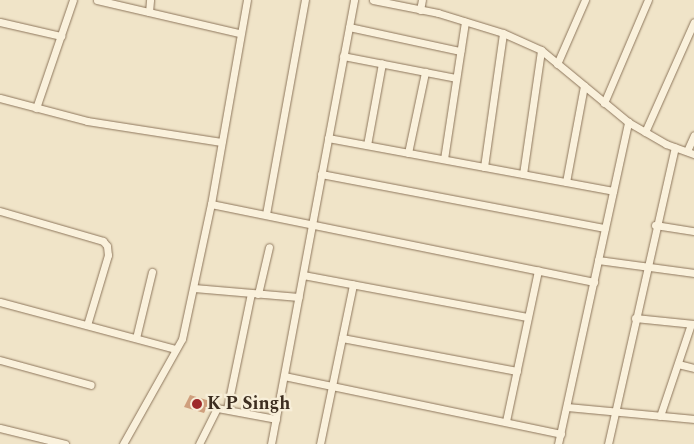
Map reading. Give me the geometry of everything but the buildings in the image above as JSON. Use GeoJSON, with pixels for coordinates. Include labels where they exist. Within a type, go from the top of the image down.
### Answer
{"type":"FeatureCollection","features":[{"type":"Feature","properties":{"kind":"street"},"geometry":{"type":"LineString","coordinates":[[36,108],[72,0]]}},
{"type":"Feature","properties":{"kind":"street"},"geometry":{"type":"LineString","coordinates":[[97,0],[239,33]]}},
{"type":"Feature","properties":{"kind":"street"},"geometry":{"type":"LineString","coordinates":[[149,12],[150,0]]}},
{"type":"Feature","properties":{"kind":"street"},"geometry":{"type":"LineString","coordinates":[[123,444],[176,349],[194,288],[211,204],[239,33],[247,0]]}},
{"type":"Feature","properties":{"kind":"street"},"geometry":{"type":"LineString","coordinates":[[266,214],[305,0]]}},
{"type":"Feature","properties":{"kind":"street"},"geometry":{"type":"LineString","coordinates":[[271,444],[354,0]]}},
{"type":"Feature","properties":{"kind":"street"},"geometry":{"type":"LineString","coordinates":[[373,0],[420,10],[503,33],[541,50],[628,122],[645,132],[675,147],[690,152],[694,135]]}},
{"type":"Feature","properties":{"kind":"street"},"geometry":{"type":"LineString","coordinates":[[420,10],[422,0]]}},
{"type":"Feature","properties":{"kind":"street"},"geometry":{"type":"LineString","coordinates":[[557,64],[585,0]]}},
{"type":"Feature","properties":{"kind":"street"},"geometry":{"type":"LineString","coordinates":[[604,103],[648,0]]}},
{"type":"Feature","properties":{"kind":"street"},"geometry":{"type":"LineString","coordinates":[[0,22],[61,36]]}},
{"type":"Feature","properties":{"kind":"street"},"geometry":{"type":"LineString","coordinates":[[444,159],[465,22]]}},
{"type":"Feature","properties":{"kind":"street"},"geometry":{"type":"LineString","coordinates":[[645,132],[694,22]]}},
{"type":"Feature","properties":{"kind":"street"},"geometry":{"type":"LineString","coordinates":[[349,26],[460,51]]}},
{"type":"Feature","properties":{"kind":"street"},"geometry":{"type":"LineString","coordinates":[[484,167],[503,33]]}},
{"type":"Feature","properties":{"kind":"street"},"geometry":{"type":"LineString","coordinates":[[523,174],[541,50]]}},
{"type":"Feature","properties":{"kind":"street"},"geometry":{"type":"LineString","coordinates":[[343,56],[456,78]]}},
{"type":"Feature","properties":{"kind":"street"},"geometry":{"type":"LineString","coordinates":[[367,145],[382,64]]}},
{"type":"Feature","properties":{"kind":"street"},"geometry":{"type":"LineString","coordinates":[[408,153],[425,72]]}},
{"type":"Feature","properties":{"kind":"street"},"geometry":{"type":"LineString","coordinates":[[566,182],[584,86]]}},
{"type":"Feature","properties":{"kind":"street"},"geometry":{"type":"LineString","coordinates":[[0,98],[87,121],[221,142]]}},
{"type":"Feature","properties":{"kind":"street"},"geometry":{"type":"LineString","coordinates":[[558,444],[628,122]]}},
{"type":"Feature","properties":{"kind":"street"},"geometry":{"type":"LineString","coordinates":[[328,138],[613,191]]}},
{"type":"Feature","properties":{"kind":"street"},"geometry":{"type":"LineString","coordinates":[[608,444],[655,225],[675,147]]}},
{"type":"Feature","properties":{"kind":"street"},"geometry":{"type":"LineString","coordinates":[[321,174],[605,228]]}},
{"type":"Feature","properties":{"kind":"street"},"geometry":{"type":"LineString","coordinates":[[211,204],[312,223],[594,282]]}},
{"type":"Feature","properties":{"kind":"street"},"geometry":{"type":"LineString","coordinates":[[0,212],[103,241],[107,246],[108,255],[87,325]]}},
{"type":"Feature","properties":{"kind":"street"},"geometry":{"type":"LineString","coordinates":[[655,225],[694,231]]}},
{"type":"Feature","properties":{"kind":"street"},"geometry":{"type":"LineString","coordinates":[[227,409],[255,294],[269,247]]}},
{"type":"Feature","properties":{"kind":"street"},"geometry":{"type":"LineString","coordinates":[[598,260],[694,273]]}},
{"type":"Feature","properties":{"kind":"street"},"geometry":{"type":"LineString","coordinates":[[506,421],[538,270]]}},
{"type":"Feature","properties":{"kind":"street"},"geometry":{"type":"LineString","coordinates":[[136,338],[152,272]]}},
{"type":"Feature","properties":{"kind":"street"},"geometry":{"type":"LineString","coordinates":[[303,275],[528,317]]}},
{"type":"Feature","properties":{"kind":"street"},"geometry":{"type":"LineString","coordinates":[[320,444],[353,284]]}},
{"type":"Feature","properties":{"kind":"street"},"geometry":{"type":"LineString","coordinates":[[194,288],[299,297]]}},
{"type":"Feature","properties":{"kind":"street"},"geometry":{"type":"LineString","coordinates":[[0,302],[176,349]]}},
{"type":"Feature","properties":{"kind":"street"},"geometry":{"type":"LineString","coordinates":[[635,318],[693,324],[660,416]]}},
{"type":"Feature","properties":{"kind":"street"},"geometry":{"type":"LineString","coordinates":[[342,338],[517,371]]}},
{"type":"Feature","properties":{"kind":"street"},"geometry":{"type":"LineString","coordinates":[[0,360],[91,385]]}},
{"type":"Feature","properties":{"kind":"street"},"geometry":{"type":"LineString","coordinates":[[678,364],[694,368]]}},
{"type":"Feature","properties":{"kind":"street"},"geometry":{"type":"LineString","coordinates":[[284,376],[561,434]]}},
{"type":"Feature","properties":{"kind":"street"},"geometry":{"type":"LineString","coordinates":[[567,407],[694,419]]}},
{"type":"Feature","properties":{"kind":"street"},"geometry":{"type":"LineString","coordinates":[[199,444],[213,411],[227,409],[276,419]]}},
{"type":"Feature","properties":{"kind":"street"},"geometry":{"type":"LineString","coordinates":[[0,428],[63,444]]}},
{"type":"Feature","properties":{"kind":"place","name":"K P Singh"},"geometry":{"type":"Point","coordinates":[197,404]}}]}
